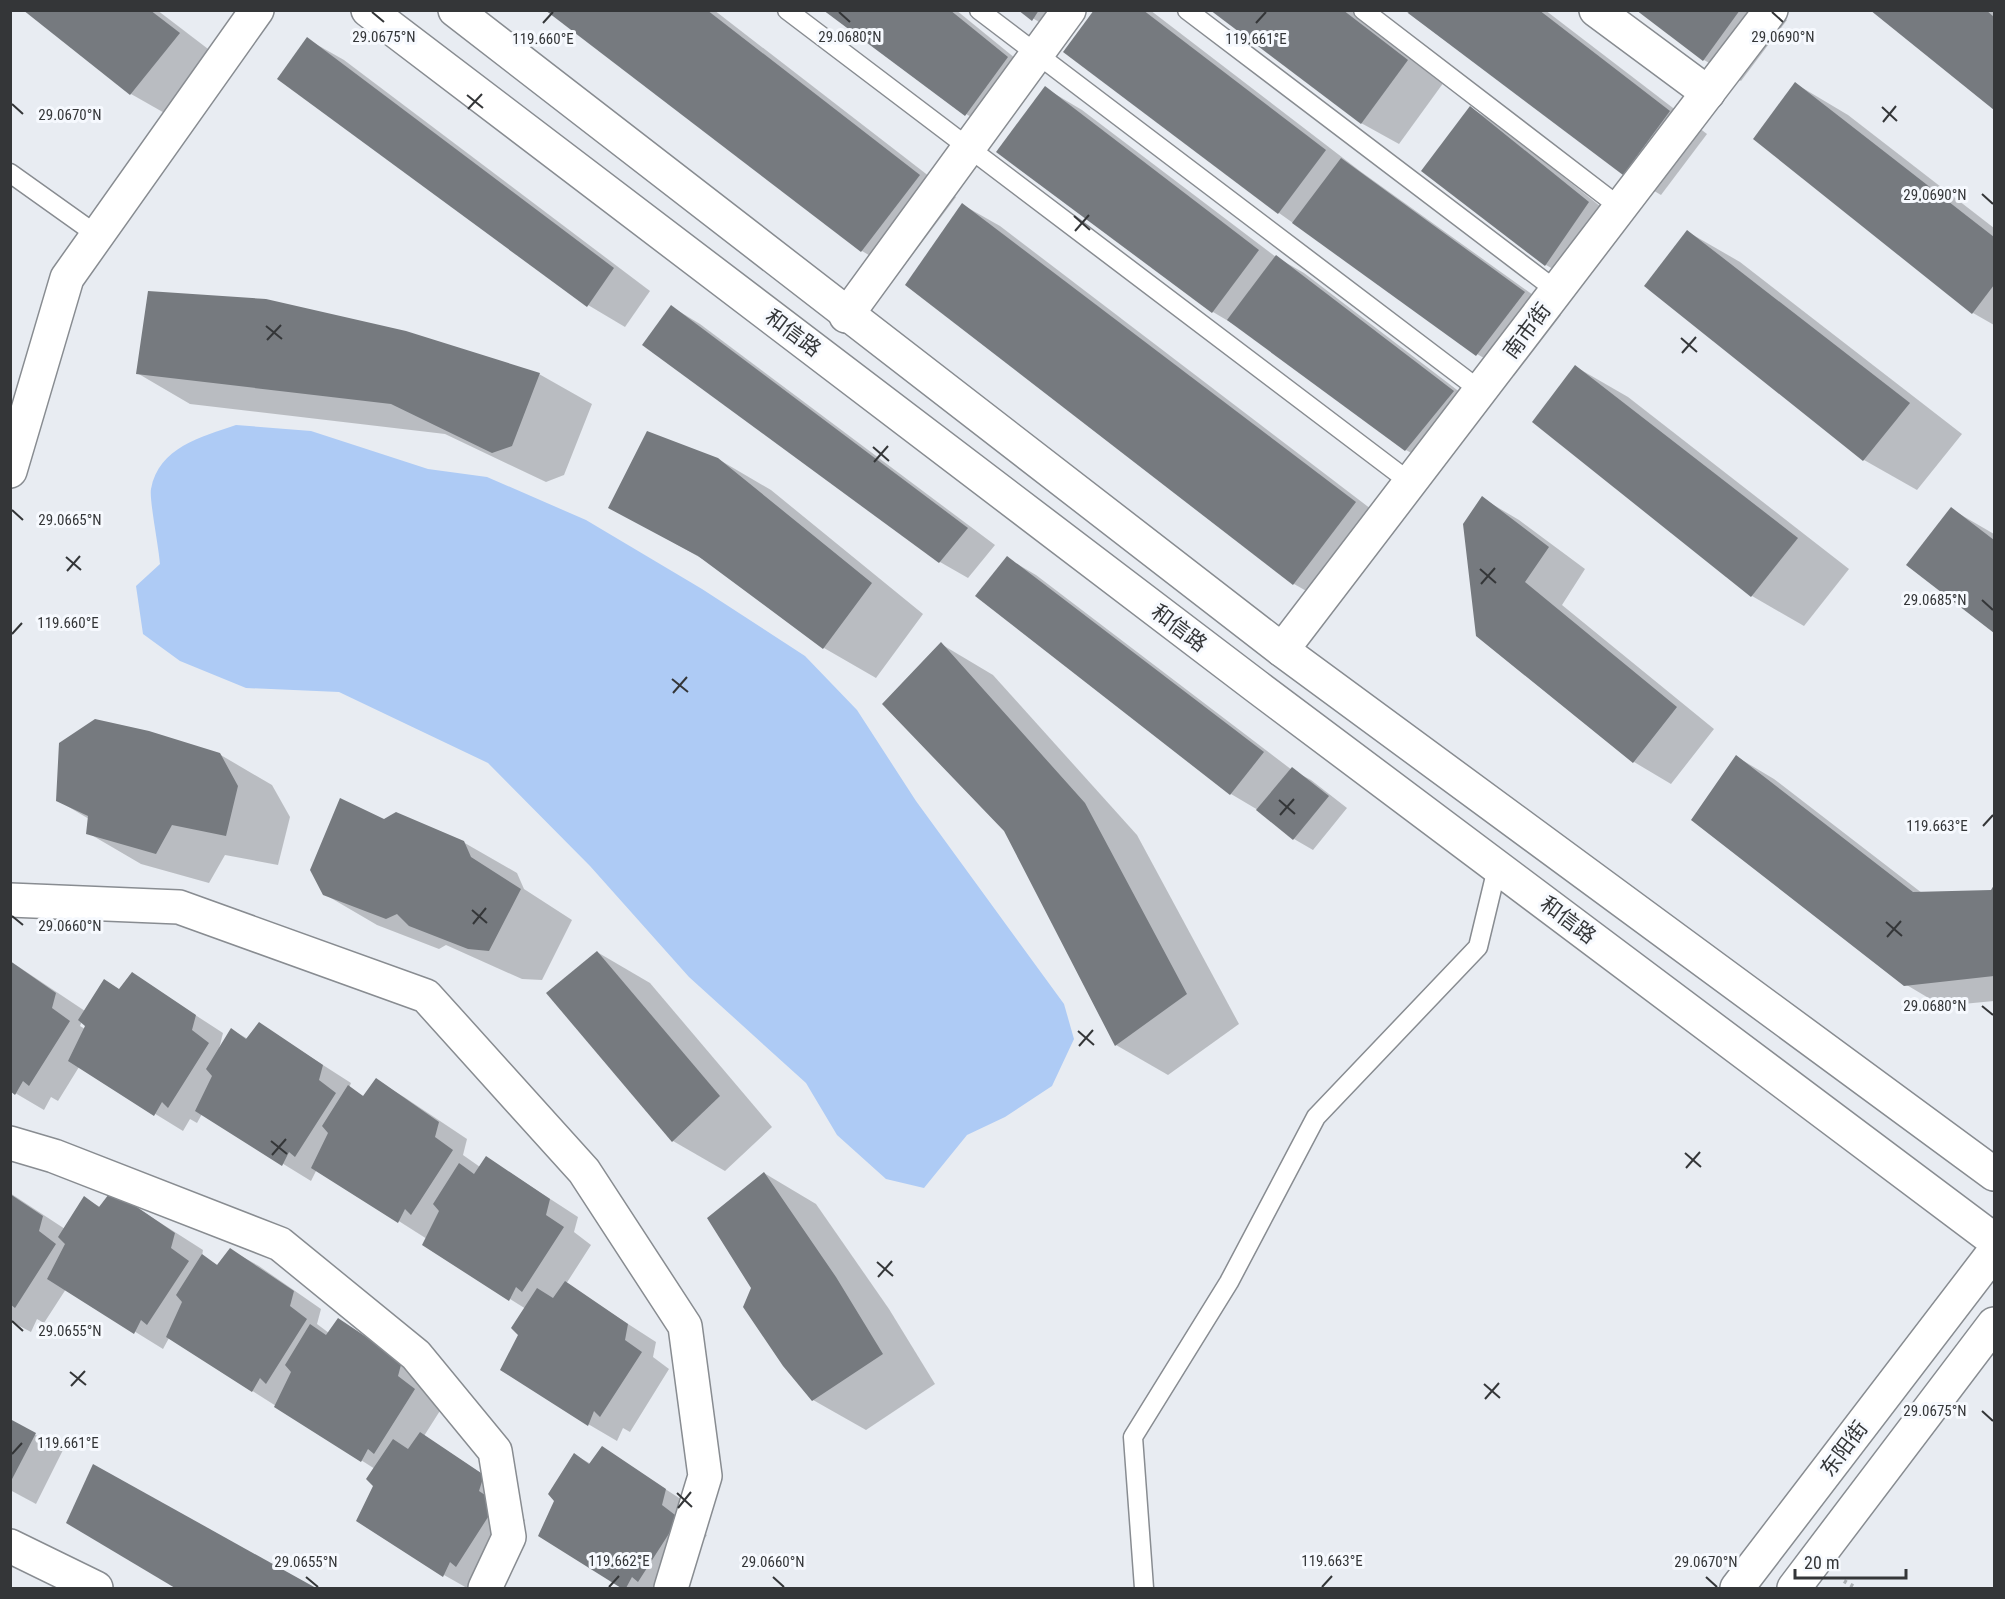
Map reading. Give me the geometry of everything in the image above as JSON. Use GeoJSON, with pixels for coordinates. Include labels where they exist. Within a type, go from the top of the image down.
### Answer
{"type":"FeatureCollection","features":[{"type":"Feature","properties":{"kind":"street"},"geometry":{"type":"LineString","coordinates":[[10,471],[67,278],[257,10]]}},
{"type":"Feature","properties":{"kind":"street","name":"和信路"},"geometry":{"type":"LineString","coordinates":[[368,10],[1497,868],[1995,1240]]}},
{"type":"Feature","properties":{"kind":"street"},"geometry":{"type":"LineString","coordinates":[[455,10],[846,316],[1282,651],[1995,1174]]}},
{"type":"Feature","properties":{"kind":"street"},"geometry":{"type":"LineString","coordinates":[[846,316],[1069,10]]}},
{"type":"Feature","properties":{"kind":"street"},"geometry":{"type":"LineString","coordinates":[[1596,10],[1708,93]]}},
{"type":"Feature","properties":{"kind":"street","name":"南市街"},"geometry":{"type":"LineString","coordinates":[[1282,651],[1771,10]]}},
{"type":"Feature","properties":{"kind":"street"},"geometry":{"type":"LineString","coordinates":[[10,900],[179,907],[426,996],[584,1170],[685,1326],[705,1476],[671,1588]]}},
{"type":"Feature","properties":{"kind":"street"},"geometry":{"type":"LineString","coordinates":[[10,1143],[54,1156],[280,1244],[416,1355],[495,1451],[509,1537],[485,1588]]}},
{"type":"Feature","properties":{"kind":"street","name":"东阳街"},"geometry":{"type":"LineString","coordinates":[[1737,1588],[1995,1252]]}},
{"type":"Feature","properties":{"kind":"street"},"geometry":{"type":"LineString","coordinates":[[1794,1588],[1995,1324]]}},
{"type":"Feature","properties":{"kind":"street"},"geometry":{"type":"LineString","coordinates":[[11,1547],[96,1588]]}},
{"type":"Feature","properties":{"kind":"lane"},"geometry":{"type":"LineString","coordinates":[[787,10],[1411,483]]}},
{"type":"Feature","properties":{"kind":"lane"},"geometry":{"type":"LineString","coordinates":[[979,10],[1481,391]]}},
{"type":"Feature","properties":{"kind":"lane"},"geometry":{"type":"LineString","coordinates":[[1186,10],[1557,291]]}},
{"type":"Feature","properties":{"kind":"lane"},"geometry":{"type":"LineString","coordinates":[[1363,10],[1621,208]]}},
{"type":"Feature","properties":{"kind":"lane"},"geometry":{"type":"LineString","coordinates":[[10,173],[97,235]]}},
{"type":"Feature","properties":{"kind":"lane"},"geometry":{"type":"LineString","coordinates":[[1144,1588],[1133,1437],[1229,1282],[1316,1117],[1478,947],[1497,868]]}},
{"type":"Feature","properties":{"kind":"shaded area"},"geometry":{"type":"Polygon","coordinates":[[[236,425],[311,431],[428,469],[487,477],[586,520],[702,589],[805,656],[857,710],[916,801],[1064,1004],[1074,1039],[1052,1086],[1005,1117],[967,1135],[924,1188],[886,1179],[837,1135],[806,1083],[689,977],[590,866],[488,763],[339,692],[246,688],[180,661],[143,634],[136,586],[160,564],[151,494],[156,475],[172,453],[183,446],[236,425]]]}},
{"type":"Feature","properties":{"kind":"building"},"geometry":{"type":"Polygon","coordinates":[[[23,10],[150,10],[180,33],[130,95],[23,10]]]}},
{"type":"Feature","properties":{"kind":"building"},"geometry":{"type":"Polygon","coordinates":[[[545,10],[707,10],[920,175],[861,252],[545,10]]]}},
{"type":"Feature","properties":{"kind":"building"},"geometry":{"type":"Polygon","coordinates":[[[823,10],[950,10],[1008,57],[965,116],[823,10]]]}},
{"type":"Feature","properties":{"kind":"building"},"geometry":{"type":"Polygon","coordinates":[[[1018,10],[1039,10],[1032,21],[1018,10]]]}},
{"type":"Feature","properties":{"kind":"building"},"geometry":{"type":"Polygon","coordinates":[[[1094,10],[1143,10],[1326,150],[1278,214],[1063,52],[1094,10]]]}},
{"type":"Feature","properties":{"kind":"building"},"geometry":{"type":"Polygon","coordinates":[[[1210,10],[1343,10],[1408,60],[1361,124],[1210,10]]]}},
{"type":"Feature","properties":{"kind":"building"},"geometry":{"type":"Polygon","coordinates":[[[1410,10],[1539,10],[1670,111],[1623,175],[1408,13],[1410,10]]]}},
{"type":"Feature","properties":{"kind":"building"},"geometry":{"type":"Polygon","coordinates":[[[1636,10],[1740,10],[1703,61],[1636,10]]]}},
{"type":"Feature","properties":{"kind":"building"},"geometry":{"type":"Polygon","coordinates":[[[1870,10],[1986,10],[1994,17],[1994,110],[1870,10]]]}},
{"type":"Feature","properties":{"kind":"building"},"geometry":{"type":"Polygon","coordinates":[[[307,37],[614,268],[587,307],[277,79],[307,37]]]}},
{"type":"Feature","properties":{"kind":"building"},"geometry":{"type":"Polygon","coordinates":[[[1795,82],[1994,237],[1994,285],[1972,314],[1753,139],[1795,82]]]}},
{"type":"Feature","properties":{"kind":"building"},"geometry":{"type":"Polygon","coordinates":[[[1045,86],[1259,250],[1212,313],[996,152],[1045,86]]]}},
{"type":"Feature","properties":{"kind":"building"},"geometry":{"type":"Polygon","coordinates":[[[1470,106],[1589,202],[1545,266],[1421,171],[1470,106]]]}},
{"type":"Feature","properties":{"kind":"building"},"geometry":{"type":"Polygon","coordinates":[[[1341,158],[1525,292],[1476,356],[1292,223],[1341,158]]]}},
{"type":"Feature","properties":{"kind":"building"},"geometry":{"type":"Polygon","coordinates":[[[962,203],[1356,502],[1293,585],[905,285],[962,203]]]}},
{"type":"Feature","properties":{"kind":"building"},"geometry":{"type":"Polygon","coordinates":[[[1687,230],[1910,403],[1863,461],[1644,286],[1687,230]]]}},
{"type":"Feature","properties":{"kind":"building"},"geometry":{"type":"Polygon","coordinates":[[[1276,255],[1454,391],[1405,451],[1227,320],[1276,255]]]}},
{"type":"Feature","properties":{"kind":"building"},"geometry":{"type":"Polygon","coordinates":[[[148,291],[266,299],[406,331],[540,373],[512,446],[492,453],[391,404],[136,374],[148,291]]]}},
{"type":"Feature","properties":{"kind":"building"},"geometry":{"type":"Polygon","coordinates":[[[671,305],[968,528],[939,563],[642,345],[671,305]]]}},
{"type":"Feature","properties":{"kind":"building"},"geometry":{"type":"Polygon","coordinates":[[[1575,365],[1798,538],[1751,597],[1532,422],[1575,365]]]}},
{"type":"Feature","properties":{"kind":"building"},"geometry":{"type":"Polygon","coordinates":[[[647,431],[718,458],[872,583],[823,649],[698,556],[608,508],[647,431]]]}},
{"type":"Feature","properties":{"kind":"building"},"geometry":{"type":"Polygon","coordinates":[[[1482,496],[1549,547],[1525,582],[1677,707],[1633,763],[1476,636],[1463,524],[1482,496]]]}},
{"type":"Feature","properties":{"kind":"building"},"geometry":{"type":"Polygon","coordinates":[[[1951,507],[1994,540],[1994,633],[1906,565],[1951,507]]]}},
{"type":"Feature","properties":{"kind":"building"},"geometry":{"type":"Polygon","coordinates":[[[1007,556],[1264,752],[1230,795],[975,596],[1007,556]]]}},
{"type":"Feature","properties":{"kind":"building"},"geometry":{"type":"Polygon","coordinates":[[[941,642],[1085,803],[1187,994],[1115,1046],[1004,831],[882,704],[941,642]]]}},
{"type":"Feature","properties":{"kind":"building"},"geometry":{"type":"Polygon","coordinates":[[[95,719],[149,731],[220,753],[238,786],[226,836],[172,825],[156,854],[86,834],[88,816],[56,801],[59,743],[95,719]]]}},
{"type":"Feature","properties":{"kind":"building"},"geometry":{"type":"Polygon","coordinates":[[[1736,755],[1913,892],[1991,890],[1994,885],[1994,976],[1904,986],[1691,820],[1736,755]]]}},
{"type":"Feature","properties":{"kind":"building"},"geometry":{"type":"Polygon","coordinates":[[[1292,767],[1329,796],[1293,840],[1256,810],[1292,767]]]}},
{"type":"Feature","properties":{"kind":"building"},"geometry":{"type":"Polygon","coordinates":[[[340,798],[384,819],[396,812],[464,841],[471,857],[521,889],[489,951],[468,949],[409,926],[397,914],[386,919],[323,895],[310,870],[340,798]]]}},
{"type":"Feature","properties":{"kind":"building"},"geometry":{"type":"Polygon","coordinates":[[[597,951],[720,1096],[672,1142],[546,993],[597,951]]]}},
{"type":"Feature","properties":{"kind":"building"},"geometry":{"type":"Polygon","coordinates":[[[10,961],[56,993],[52,1008],[70,1021],[29,1086],[23,1081],[15,1095],[10,1091],[10,961]]]}},
{"type":"Feature","properties":{"kind":"building"},"geometry":{"type":"Polygon","coordinates":[[[132,972],[196,1015],[192,1030],[209,1043],[168,1108],[162,1102],[154,1116],[68,1061],[85,1026],[78,1020],[104,979],[119,989],[132,972]]]}},
{"type":"Feature","properties":{"kind":"building"},"geometry":{"type":"Polygon","coordinates":[[[259,1022],[323,1065],[319,1080],[336,1093],[295,1157],[289,1152],[282,1166],[195,1111],[212,1076],[206,1069],[231,1028],[246,1039],[259,1022]]]}},
{"type":"Feature","properties":{"kind":"building"},"geometry":{"type":"Polygon","coordinates":[[[376,1078],[439,1122],[435,1137],[453,1150],[411,1215],[405,1209],[398,1223],[311,1168],[328,1133],[322,1126],[348,1085],[363,1096],[376,1078]]]}},
{"type":"Feature","properties":{"kind":"building"},"geometry":{"type":"Polygon","coordinates":[[[486,1156],[550,1199],[546,1215],[564,1227],[522,1292],[516,1287],[509,1301],[422,1245],[439,1211],[433,1204],[459,1163],[474,1174],[486,1156]]]}},
{"type":"Feature","properties":{"kind":"building"},"geometry":{"type":"Polygon","coordinates":[[[764,1172],[836,1277],[883,1354],[812,1401],[783,1366],[743,1307],[751,1288],[707,1218],[764,1172]]]}},
{"type":"Feature","properties":{"kind":"building"},"geometry":{"type":"Polygon","coordinates":[[[112,1190],[175,1233],[171,1248],[189,1261],[147,1325],[141,1320],[134,1334],[47,1279],[65,1244],[58,1237],[84,1196],[99,1207],[112,1190]]]}},
{"type":"Feature","properties":{"kind":"building"},"geometry":{"type":"Polygon","coordinates":[[[10,1194],[43,1216],[39,1231],[56,1244],[15,1308],[10,1304],[10,1194]]]}},
{"type":"Feature","properties":{"kind":"building"},"geometry":{"type":"Polygon","coordinates":[[[230,1248],[294,1291],[290,1306],[307,1319],[266,1384],[260,1378],[252,1392],[166,1337],[182,1302],[176,1295],[202,1254],[217,1265],[230,1248]]]}},
{"type":"Feature","properties":{"kind":"building"},"geometry":{"type":"Polygon","coordinates":[[[565,1281],[628,1324],[625,1340],[642,1352],[600,1417],[594,1411],[588,1426],[500,1370],[518,1335],[511,1328],[537,1288],[553,1298],[565,1281]]]}},
{"type":"Feature","properties":{"kind":"building"},"geometry":{"type":"Polygon","coordinates":[[[338,1318],[402,1361],[398,1376],[415,1389],[374,1454],[368,1449],[361,1462],[274,1407],[291,1372],[285,1365],[310,1324],[326,1335],[338,1318]]]}},
{"type":"Feature","properties":{"kind":"building"},"geometry":{"type":"Polygon","coordinates":[[[10,1419],[36,1433],[10,1483],[10,1419]]]}},
{"type":"Feature","properties":{"kind":"building"},"geometry":{"type":"Polygon","coordinates":[[[420,1432],[484,1475],[479,1491],[497,1503],[456,1567],[450,1562],[443,1577],[356,1521],[373,1486],[366,1479],[393,1439],[408,1449],[420,1432]]]}},
{"type":"Feature","properties":{"kind":"building"},"geometry":{"type":"Polygon","coordinates":[[[602,1446],[666,1489],[662,1505],[679,1518],[638,1582],[632,1577],[626,1588],[621,1588],[538,1536],[554,1501],[548,1494],[574,1453],[589,1464],[602,1446]]]}},
{"type":"Feature","properties":{"kind":"building"},"geometry":{"type":"Polygon","coordinates":[[[93,1464],[316,1588],[175,1588],[66,1523],[93,1464]]]}}]}
